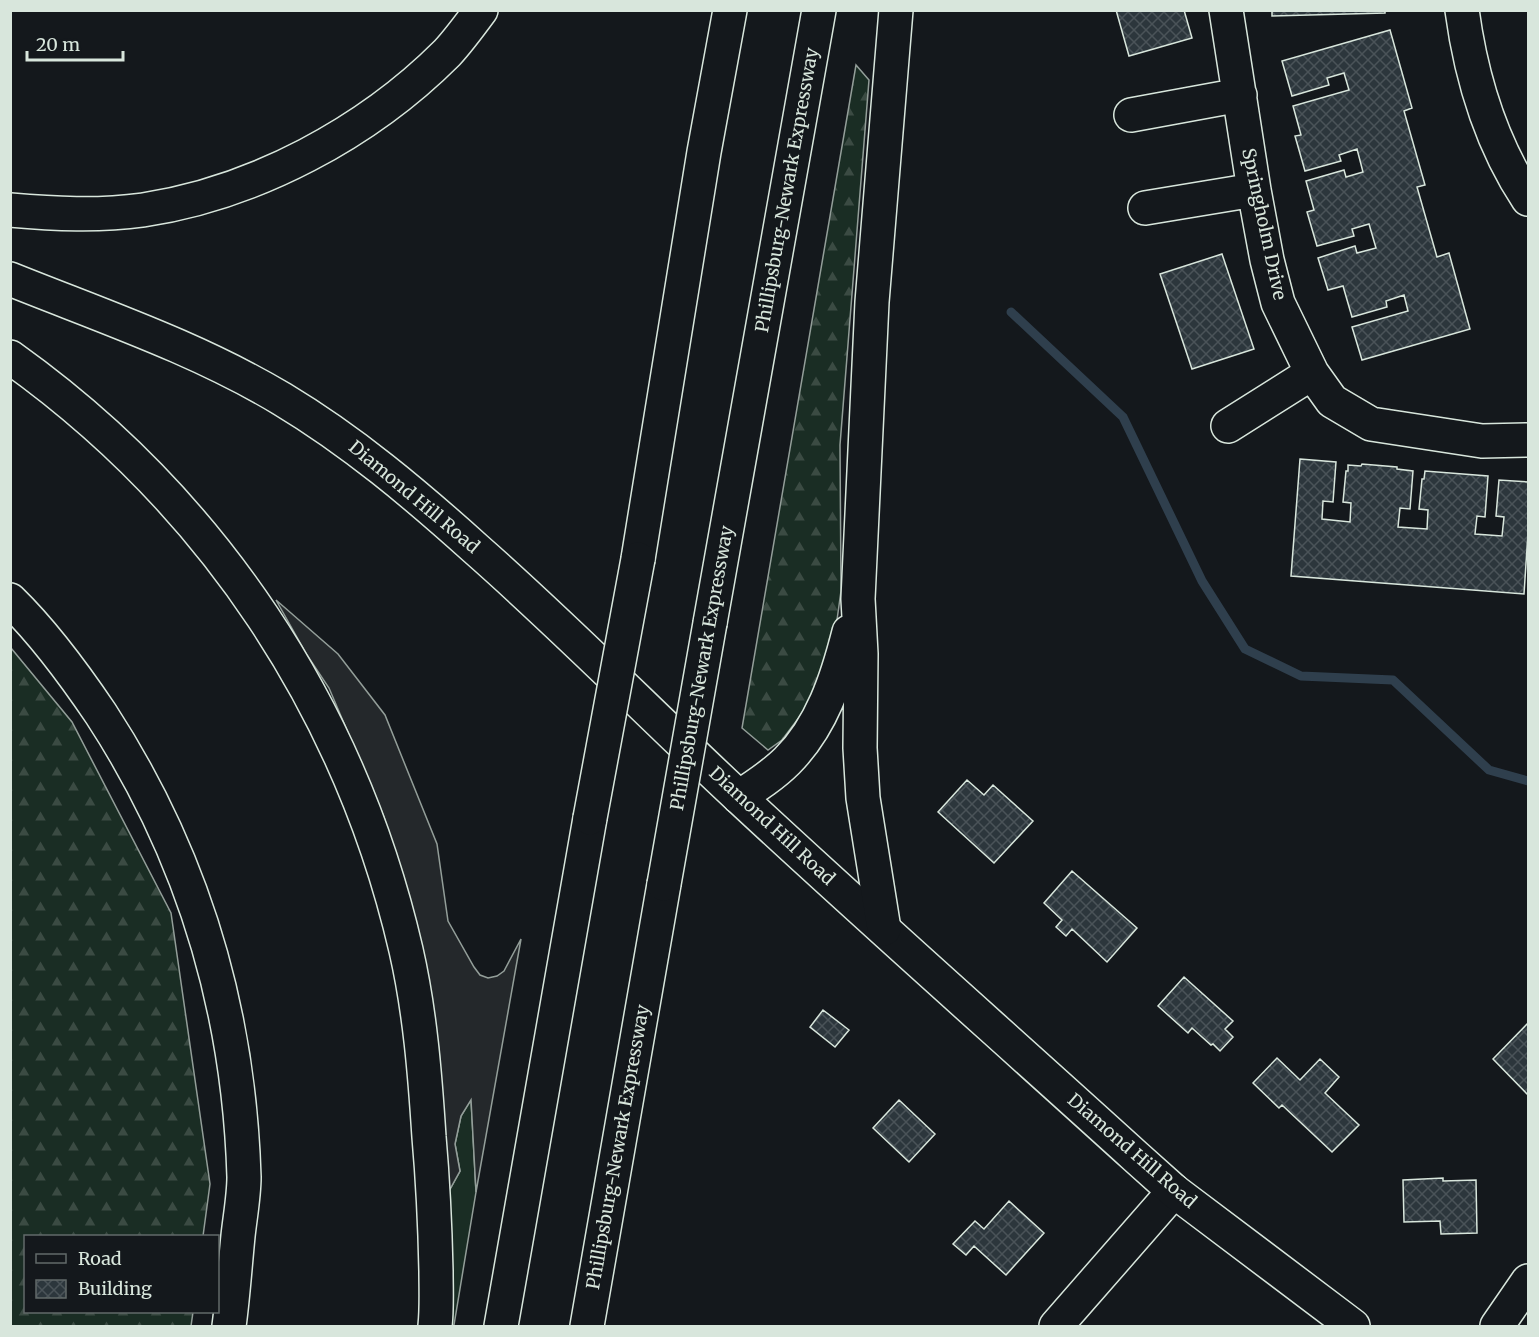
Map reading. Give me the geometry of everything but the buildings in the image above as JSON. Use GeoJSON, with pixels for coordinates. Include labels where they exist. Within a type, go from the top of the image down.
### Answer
{"type":"FeatureCollection","features":[{"type":"Feature","properties":{"kind":"main road"},"geometry":{"type":"LineString","coordinates":[[10,210],[61,215],[143,210],[222,190],[269,173],[352,128],[390,102],[448,52],[481,10]]}},
{"type":"Feature","properties":{"kind":"main road"},"geometry":{"type":"LineString","coordinates":[[501,1326],[638,559],[702,164],[730,10]]}},
{"type":"Feature","properties":{"kind":"main road","name":"Phillipsburg-Newark Expressway"},"geometry":{"type":"LineString","coordinates":[[587,1326],[819,10]]}},
{"type":"Feature","properties":{"kind":"main road"},"geometry":{"type":"LineString","coordinates":[[884,929],[863,798],[858,598],[872,302],[896,10]]}},
{"type":"Feature","properties":{"kind":"main road","name":"Springholm Drive"},"geometry":{"type":"LineString","coordinates":[[1226,10],[1267,260],[1278,303],[1312,373],[1332,401],[1371,424],[1482,441],[1528,440]]}},
{"type":"Feature","properties":{"kind":"main road"},"geometry":{"type":"LineString","coordinates":[[1462,10],[1466,40],[1478,87],[1494,133],[1514,177],[1528,198]]}},
{"type":"Feature","properties":{"kind":"main road"},"geometry":{"type":"LineString","coordinates":[[1131,115],[1240,95]]}},
{"type":"Feature","properties":{"kind":"main road"},"geometry":{"type":"LineString","coordinates":[[1145,208],[1254,190]]}},
{"type":"Feature","properties":{"kind":"main road","name":"Diamond Hill Road"},"geometry":{"type":"LineString","coordinates":[[10,279],[165,340],[279,397],[352,446],[421,499],[550,614],[739,797],[1174,1191],[1353,1326]]}},
{"type":"Feature","properties":{"kind":"main road"},"geometry":{"type":"LineString","coordinates":[[10,357],[72,404],[118,445],[178,505],[208,541],[276,635],[324,721],[361,801],[391,891],[407,952],[418,1016],[435,1206],[435,1326]]}},
{"type":"Feature","properties":{"kind":"main road"},"geometry":{"type":"LineString","coordinates":[[1228,426],[1312,373]]}},
{"type":"Feature","properties":{"kind":"main road"},"geometry":{"type":"LineString","coordinates":[[739,797],[771,776],[786,762],[805,742],[818,721],[838,673],[858,598]]}},
{"type":"Feature","properties":{"kind":"main road"},"geometry":{"type":"LineString","coordinates":[[10,600],[78,680],[127,754],[168,833],[201,917],[224,1003],[238,1091],[244,1180],[229,1326]]}},
{"type":"Feature","properties":{"kind":"main road"},"geometry":{"type":"LineString","coordinates":[[1056,1326],[1174,1191]]}},
{"type":"Feature","properties":{"kind":"main road"},"geometry":{"type":"LineString","coordinates":[[1497,1326],[1528,1281]]}},
{"type":"Feature","properties":{"kind":"green space"},"geometry":{"type":"Polygon","coordinates":[[[856,65],[869,80],[840,445],[841,591],[832,656],[813,699],[782,740],[768,750],[742,728],[856,65]]]}},
{"type":"Feature","properties":{"kind":"green space"},"geometry":{"type":"Polygon","coordinates":[[[11,648],[72,722],[171,913],[210,1184],[203,1235],[24,1235],[24,1313],[193,1313],[191,1326],[11,1326],[11,648]]]}},
{"type":"Feature","properties":{"kind":"green space"},"geometry":{"type":"Polygon","coordinates":[[[471,1099],[476,1192],[454,1325],[451,1326],[449,1191],[460,1171],[455,1144],[461,1116],[471,1099]]]}},
{"type":"Feature","properties":{"kind":"shaded area"},"geometry":{"type":"Polygon","coordinates":[[[276,600],[338,654],[385,715],[437,844],[448,921],[480,975],[488,978],[504,971],[521,939],[476,1192],[471,1100],[461,1116],[455,1144],[460,1171],[449,1191],[439,1049],[426,975],[407,894],[384,817],[329,688],[307,655],[276,600]]]}},
{"type":"Feature","properties":{"kind":"waterway"},"geometry":{"type":"LineString","coordinates":[[1011,312],[1123,417],[1202,581],[1245,649],[1301,676],[1393,680],[1489,770],[1528,781]]}}]}
